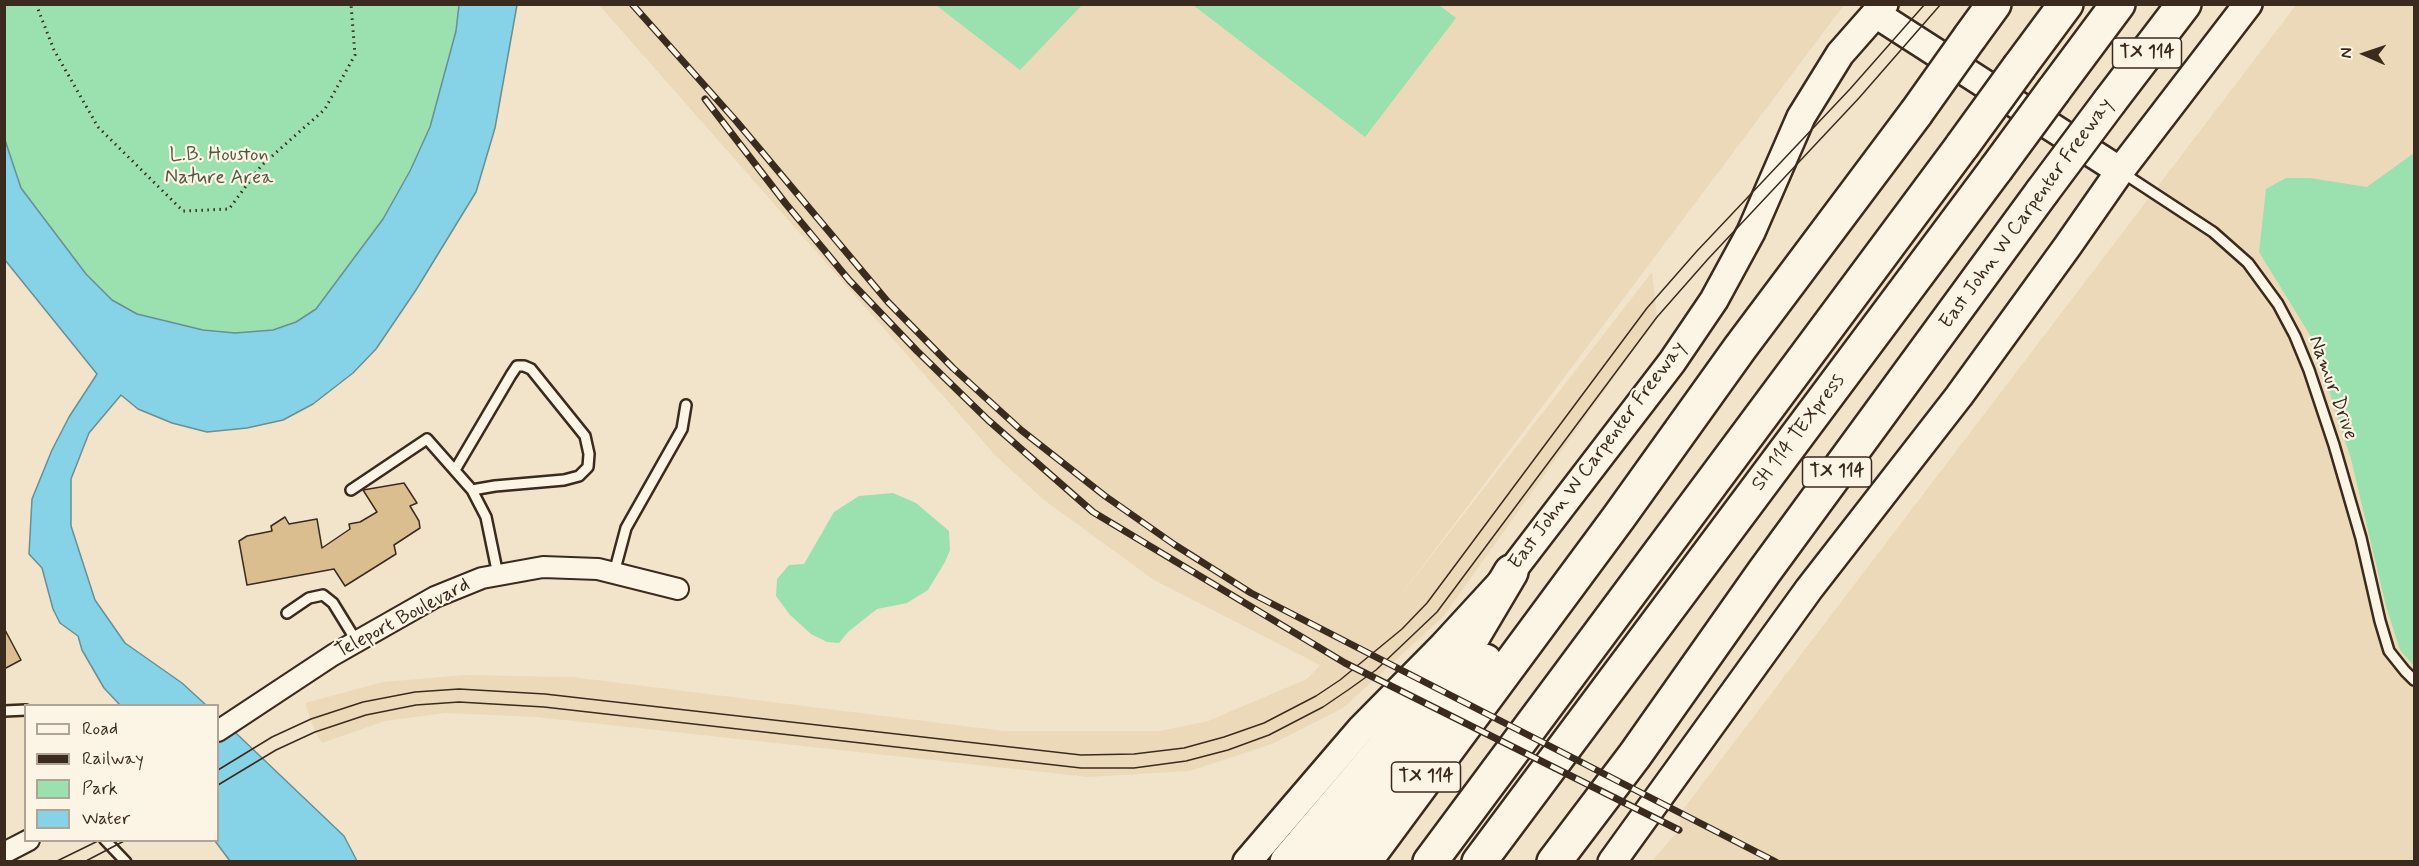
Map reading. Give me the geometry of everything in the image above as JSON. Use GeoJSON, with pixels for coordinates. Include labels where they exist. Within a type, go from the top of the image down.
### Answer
{"type":"FeatureCollection","features":[{"type":"Feature","properties":{"kind":"highway","name":"TX 114"},"geometry":{"type":"LineString","coordinates":[[1364,861],[1994,4]]}},
{"type":"Feature","properties":{"kind":"highway"},"geometry":{"type":"LineString","coordinates":[[1430,861],[2066,4]]}},
{"type":"Feature","properties":{"kind":"highway","name":"SH 114 TEXpress"},"geometry":{"type":"LineString","coordinates":[[1479,861],[2118,4]]}},
{"type":"Feature","properties":{"kind":"highway","name":"East John W Carpenter Freeway"},"geometry":{"type":"LineString","coordinates":[[1554,861],[1635,755],[1764,572],[2042,192],[2184,4]]}},
{"type":"Feature","properties":{"kind":"highway"},"geometry":{"type":"LineString","coordinates":[[1326,861],[1589,531],[1619,517]]}},
{"type":"Feature","properties":{"kind":"highway"},"geometry":{"type":"LineString","coordinates":[[1287,861],[1460,658],[1511,572]]}},
{"type":"Feature","properties":{"kind":"highway"},"geometry":{"type":"LineString","coordinates":[[1380,861],[1470,734],[1489,692]]}},
{"type":"Feature","properties":{"kind":"main road"},"geometry":{"type":"LineString","coordinates":[[1612,861],[1809,589],[1966,387],[2120,171],[2248,4]]}},
{"type":"Feature","properties":{"kind":"main road"},"geometry":{"type":"LineString","coordinates":[[1874,8],[2120,171]]}},
{"type":"Feature","properties":{"kind":"main road","name":"East John W Carpenter Freeway"},"geometry":{"type":"LineString","coordinates":[[1247,861],[1361,729],[1443,646],[1511,572],[1672,362],[1714,300],[1751,232],[1801,117],[1840,54],[1874,8]]}},
{"type":"Feature","properties":{"kind":"street","name":"Teleport Boulevard"},"geometry":{"type":"LineString","coordinates":[[219,730],[357,642],[435,597],[482,578],[543,567],[598,569],[678,589]]}},
{"type":"Feature","properties":{"kind":"street"},"geometry":{"type":"LineString","coordinates":[[4,853],[25,842]]}},
{"type":"Feature","properties":{"kind":"lane","name":"Namur Drive"},"geometry":{"type":"LineString","coordinates":[[2120,171],[2213,232],[2248,262],[2278,304],[2309,370],[2334,444],[2361,538],[2389,651],[2404,671],[2415,680]]}},
{"type":"Feature","properties":{"kind":"lane"},"geometry":{"type":"LineString","coordinates":[[455,470],[511,375],[518,366],[531,369],[585,436],[589,454],[588,467],[579,476],[564,480],[472,490]]}},
{"type":"Feature","properties":{"kind":"lane"},"geometry":{"type":"LineString","coordinates":[[614,573],[626,528],[682,429],[686,405]]}},
{"type":"Feature","properties":{"kind":"lane"},"geometry":{"type":"LineString","coordinates":[[351,490],[427,440],[472,490],[486,517],[498,575]]}},
{"type":"Feature","properties":{"kind":"lane"},"geometry":{"type":"LineString","coordinates":[[287,613],[309,598],[323,595],[333,603],[357,642]]}},
{"type":"Feature","properties":{"kind":"lane"},"geometry":{"type":"LineString","coordinates":[[4,711],[24,710]]}},
{"type":"Feature","properties":{"kind":"lane"},"geometry":{"type":"LineString","coordinates":[[107,842],[126,861]]}},
{"type":"Feature","properties":{"kind":"path"},"geometry":{"type":"LineString","coordinates":[[36,4],[54,50],[98,127],[183,211],[229,209],[261,166],[325,109],[355,55],[351,4]]}},
{"type":"Feature","properties":{"kind":"shaded area"},"geometry":{"type":"Polygon","coordinates":[[[599,5],[1844,5],[1394,604],[1652,272],[1657,317],[1443,617],[1343,708],[1272,744],[1190,771],[1088,777],[536,717],[445,713],[385,721],[322,743],[315,732],[305,703],[383,682],[465,675],[572,677],[1004,731],[1160,731],[1208,721],[1307,679],[1320,665],[1154,580],[1044,500],[995,455],[599,5]]]}},
{"type":"Feature","properties":{"kind":"shaded area"},"geometry":{"type":"Polygon","coordinates":[[[2296,5],[2414,5],[2414,861],[1651,862],[1679,830],[1681,812],[2296,5]]]}},
{"type":"Feature","properties":{"kind":"green space","name":"L.B. Houston Nature Area"},"geometry":{"type":"Polygon","coordinates":[[[4,5],[459,5],[456,31],[430,127],[410,171],[383,219],[316,309],[296,322],[273,330],[235,333],[203,330],[137,314],[112,300],[86,274],[21,188],[5,140],[4,5]]]}},
{"type":"Feature","properties":{"kind":"green space"},"geometry":{"type":"Polygon","coordinates":[[[936,5],[1082,5],[1020,70],[936,5]]]}},
{"type":"Feature","properties":{"kind":"green space"},"geometry":{"type":"Polygon","coordinates":[[[1193,5],[1439,5],[1456,18],[1365,137],[1193,5]]]}},
{"type":"Feature","properties":{"kind":"green space"},"geometry":{"type":"Polygon","coordinates":[[[2414,153],[2414,666],[2400,650],[2386,606],[2351,459],[2313,340],[2259,252],[2266,189],[2286,178],[2310,178],[2367,187],[2414,153]]]}},
{"type":"Feature","properties":{"kind":"green space"},"geometry":{"type":"Polygon","coordinates":[[[893,493],[916,503],[949,531],[950,550],[945,562],[928,590],[907,603],[877,609],[848,632],[839,643],[827,642],[811,634],[790,615],[776,596],[777,579],[789,565],[804,564],[834,512],[859,496],[893,493]]]}},
{"type":"Feature","properties":{"kind":"water"},"geometry":{"type":"Polygon","coordinates":[[[459,5],[517,5],[495,128],[476,192],[416,290],[376,349],[353,373],[313,404],[283,420],[247,428],[207,432],[172,423],[138,409],[121,395],[89,433],[71,479],[71,526],[95,600],[125,643],[182,683],[205,704],[119,704],[104,688],[82,650],[78,636],[60,623],[53,609],[42,568],[29,554],[32,499],[52,450],[69,417],[97,374],[5,260],[5,140],[21,188],[86,274],[112,300],[137,314],[203,330],[235,333],[273,330],[296,322],[316,309],[383,219],[410,171],[430,127],[456,31],[459,5]]]}},
{"type":"Feature","properties":{"kind":"water"},"geometry":{"type":"Polygon","coordinates":[[[219,717],[344,836],[357,861],[230,861],[216,842],[219,842],[219,717]]]}},
{"type":"Feature","properties":{"kind":"building"},"geometry":{"type":"Polygon","coordinates":[[[404,483],[417,503],[410,506],[419,521],[420,528],[394,545],[396,554],[345,586],[334,569],[247,585],[239,541],[247,536],[272,531],[271,526],[285,517],[289,524],[317,519],[322,548],[350,529],[349,524],[360,522],[377,512],[363,490],[404,483]]]}},
{"type":"Feature","properties":{"kind":"building"},"geometry":{"type":"Polygon","coordinates":[[[4,628],[21,660],[4,669],[4,628]]]}},
{"type":"Feature","properties":{"kind":"tram line"},"geometry":{"type":"LineString","coordinates":[[219,769],[272,737],[311,719],[363,702],[415,692],[459,689],[545,694],[1081,755],[1134,754],[1184,748],[1264,723],[1316,696],[1340,680],[1402,629],[1427,603],[1647,308],[1697,251],[1850,89],[1925,4]]}},
{"type":"Feature","properties":{"kind":"tram line"},"geometry":{"type":"LineString","coordinates":[[219,784],[276,750],[315,732],[366,715],[416,705],[459,702],[544,707],[1081,768],[1134,768],[1186,761],[1228,750],[1269,735],[1323,707],[1376,670],[1437,612],[1657,317],[1708,259],[1859,98],[1941,4]]}},
{"type":"Feature","properties":{"kind":"tram line"},"geometry":{"type":"LineString","coordinates":[[55,862],[96,842]]}},
{"type":"Feature","properties":{"kind":"tram line"},"geometry":{"type":"LineString","coordinates":[[84,862],[122,842]]}},
{"type":"Feature","properties":{"kind":"railway"},"geometry":{"type":"LineString","coordinates":[[632,4],[737,122],[888,302],[953,368],[1021,430],[1105,496],[1175,545],[1251,593],[1776,862]]}},
{"type":"Feature","properties":{"kind":"railway"},"geometry":{"type":"LineString","coordinates":[[705,99],[786,204],[849,280],[988,420],[1093,512],[1345,663],[1679,830]]}}]}
